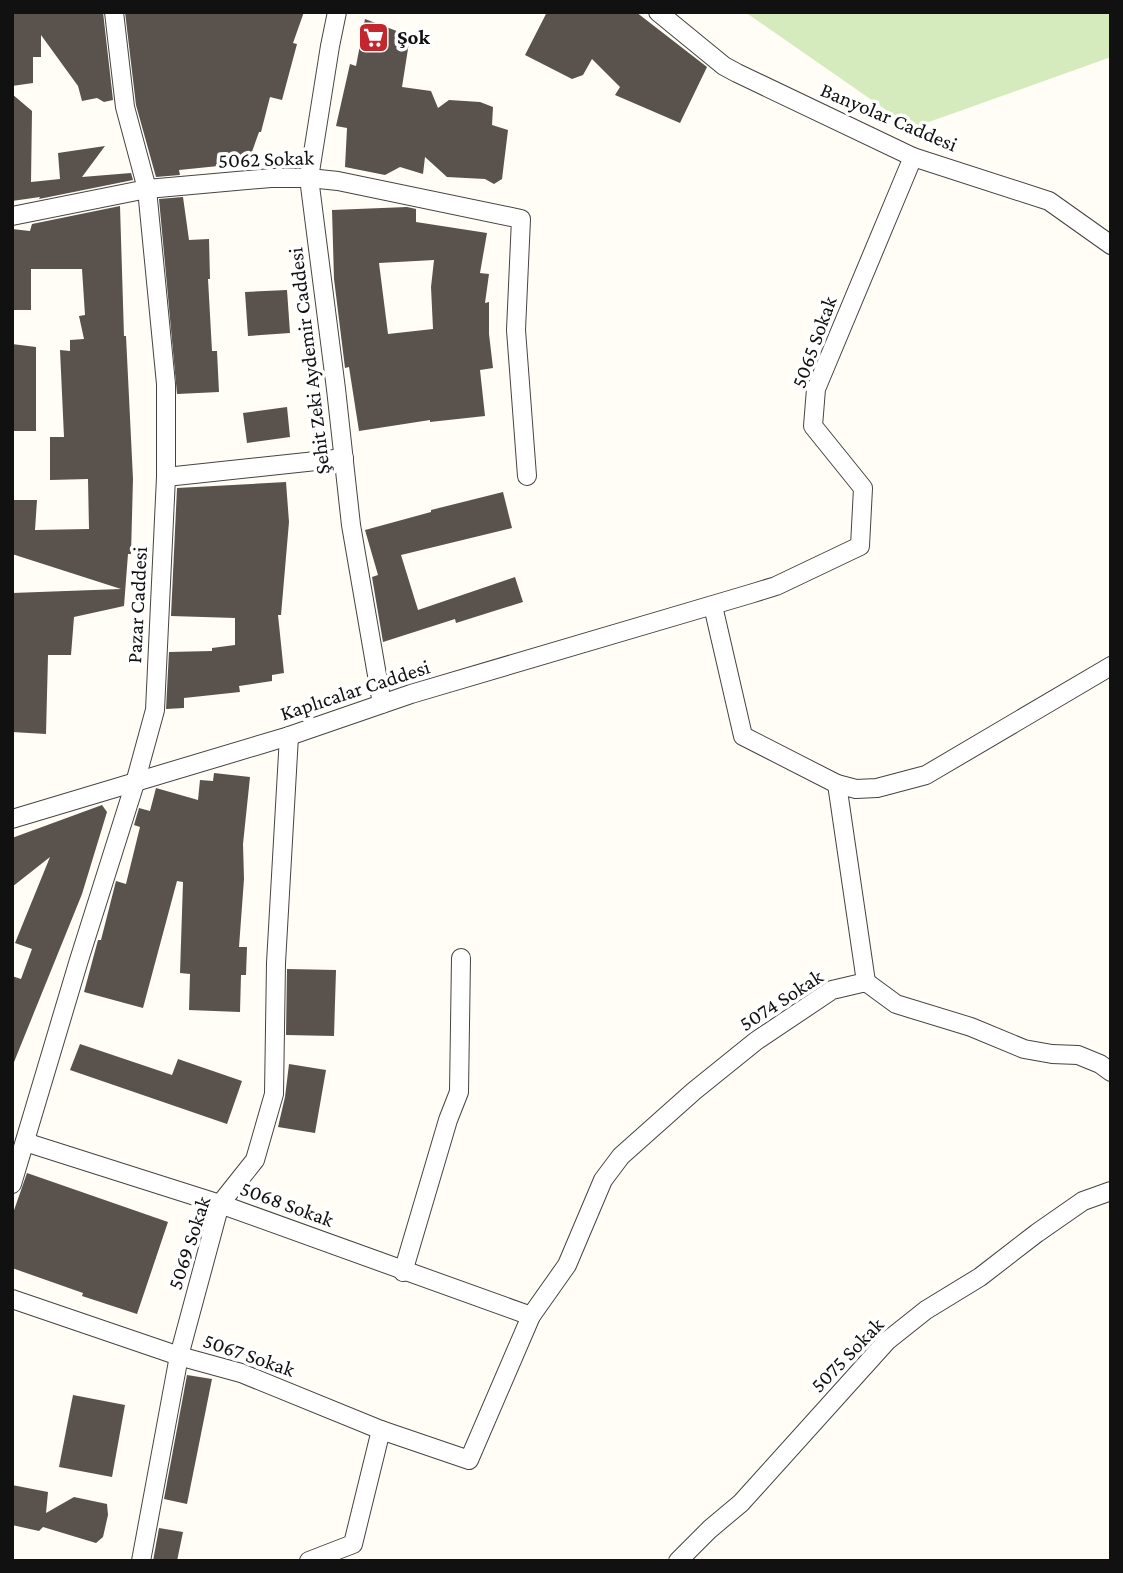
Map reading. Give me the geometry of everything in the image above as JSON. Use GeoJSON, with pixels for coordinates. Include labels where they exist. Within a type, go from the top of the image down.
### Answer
{"type":"FeatureCollection","features":[{"type":"Feature","properties":{"kind":"street","name":"Pazar Caddesi"},"geometry":{"type":"LineString","coordinates":[[12,1184],[155,710],[166,477],[166,384],[147,189],[125,107],[114,12]]}},
{"type":"Feature","properties":{"kind":"street","name":"Şehit Zeki Aydemir Caddesi"},"geometry":{"type":"LineString","coordinates":[[337,12],[309,178],[351,525],[382,704]]}},
{"type":"Feature","properties":{"kind":"street","name":"Banyolar Caddesi"},"geometry":{"type":"LineString","coordinates":[[658,12],[737,74],[913,157],[1049,201],[1111,245]]}},
{"type":"Feature","properties":{"kind":"street","name":"5065 Sokak"},"geometry":{"type":"LineString","coordinates":[[713,606],[776,586],[860,546],[863,488],[813,426],[816,389],[913,157]]}},
{"type":"Feature","properties":{"kind":"street","name":"5062 Sokak"},"geometry":{"type":"LineString","coordinates":[[12,216],[147,189],[271,178],[309,178],[338,181],[521,219],[516,330],[527,476]]}},
{"type":"Feature","properties":{"kind":"street"},"geometry":{"type":"LineString","coordinates":[[166,477],[344,458]]}},
{"type":"Feature","properties":{"kind":"street","name":"Kaplıcalar Caddesi"},"geometry":{"type":"LineString","coordinates":[[12,819],[289,736],[382,704],[713,606]]}},
{"type":"Feature","properties":{"kind":"street"},"geometry":{"type":"LineString","coordinates":[[713,606],[743,736],[837,784],[856,789],[877,788],[926,775],[1111,666]]}},
{"type":"Feature","properties":{"kind":"street","name":"5069 Sokak"},"geometry":{"type":"LineString","coordinates":[[141,1561],[178,1356],[220,1204],[255,1160],[274,1094],[276,963],[289,736]]}},
{"type":"Feature","properties":{"kind":"street"},"geometry":{"type":"LineString","coordinates":[[837,784],[866,982],[896,1004],[950,1020],[1024,1049],[1078,1055],[1100,1063],[1111,1072]]}},
{"type":"Feature","properties":{"kind":"street"},"geometry":{"type":"LineString","coordinates":[[403,1272],[448,1120],[459,1092],[461,958]]}},
{"type":"Feature","properties":{"kind":"street","name":"5074 Sokak"},"geometry":{"type":"LineString","coordinates":[[469,1460],[531,1316],[567,1265],[603,1180],[621,1156],[694,1091],[756,1041],[832,990],[866,982]]}},
{"type":"Feature","properties":{"kind":"street","name":"5068 Sokak"},"geometry":{"type":"LineString","coordinates":[[25,1142],[220,1204],[531,1316]]}},
{"type":"Feature","properties":{"kind":"street","name":"5075 Sokak"},"geometry":{"type":"LineString","coordinates":[[678,1561],[741,1503],[887,1341],[926,1310],[980,1277],[1083,1201],[1111,1191]]}},
{"type":"Feature","properties":{"kind":"street","name":"5067 Sokak"},"geometry":{"type":"LineString","coordinates":[[12,1299],[178,1356],[241,1373],[381,1430],[469,1460]]}},
{"type":"Feature","properties":{"kind":"street"},"geometry":{"type":"LineString","coordinates":[[309,1561],[353,1544],[381,1430]]}},
{"type":"Feature","properties":{"kind":"green space"},"geometry":{"type":"Polygon","coordinates":[[[745,12],[1111,12],[1111,57],[912,128],[745,12]]]}},
{"type":"Feature","properties":{"kind":"building"},"geometry":{"type":"Polygon","coordinates":[[[12,12],[103,12],[113,100],[104,102],[97,98],[82,101],[78,86],[41,35],[41,57],[33,57],[33,83],[12,86],[12,12]]]}},
{"type":"Feature","properties":{"kind":"building"},"geometry":{"type":"Polygon","coordinates":[[[125,12],[304,12],[293,43],[297,44],[282,100],[270,97],[261,132],[248,163],[179,170],[180,175],[156,177],[136,105],[125,12]]]}},
{"type":"Feature","properties":{"kind":"building"},"geometry":{"type":"Polygon","coordinates":[[[547,12],[636,12],[707,67],[680,123],[615,95],[620,87],[592,59],[583,75],[572,79],[525,55],[547,12]]]}},
{"type":"Feature","properties":{"kind":"building"},"geometry":{"type":"Polygon","coordinates":[[[365,19],[410,36],[402,87],[431,91],[438,108],[449,100],[480,102],[493,107],[492,125],[508,130],[502,179],[494,184],[485,179],[447,177],[425,157],[423,174],[400,167],[385,175],[345,167],[347,128],[336,126],[350,64],[356,66],[365,19]]]}},
{"type":"Feature","properties":{"kind":"building"},"geometry":{"type":"Polygon","coordinates":[[[12,94],[32,111],[31,182],[60,179],[58,153],[105,146],[82,177],[131,173],[133,180],[39,199],[40,197],[12,201],[12,94]]]}},
{"type":"Feature","properties":{"kind":"building"},"geometry":{"type":"Polygon","coordinates":[[[183,197],[189,240],[209,239],[212,351],[217,351],[219,392],[177,394],[159,199],[183,197]]]}},
{"type":"Feature","properties":{"kind":"building"},"geometry":{"type":"Polygon","coordinates":[[[120,206],[124,336],[133,479],[131,554],[128,554],[124,606],[74,617],[71,655],[48,655],[46,734],[12,732],[12,593],[121,589],[12,554],[12,500],[37,500],[35,530],[89,529],[88,479],[50,480],[50,437],[64,437],[60,350],[70,351],[70,340],[84,339],[79,316],[85,315],[82,269],[31,269],[31,310],[12,310],[12,229],[30,231],[32,224],[120,206]]]}},
{"type":"Feature","properties":{"kind":"building"},"geometry":{"type":"Polygon","coordinates":[[[407,207],[416,209],[416,222],[487,233],[480,273],[489,274],[485,303],[489,302],[493,368],[480,370],[485,416],[430,420],[359,431],[349,367],[345,368],[334,279],[332,210],[407,207]],[[434,260],[379,263],[388,334],[433,329],[431,287],[434,260]]]}},
{"type":"Feature","properties":{"kind":"building"},"geometry":{"type":"Polygon","coordinates":[[[287,290],[290,333],[248,336],[245,292],[287,290]]]}},
{"type":"Feature","properties":{"kind":"building"},"geometry":{"type":"Polygon","coordinates":[[[12,344],[36,347],[36,431],[12,431],[12,344]]]}},
{"type":"Feature","properties":{"kind":"building"},"geometry":{"type":"Polygon","coordinates":[[[287,407],[290,437],[247,443],[243,413],[287,407]]]}},
{"type":"Feature","properties":{"kind":"building"},"geometry":{"type":"Polygon","coordinates":[[[286,482],[289,522],[281,615],[278,615],[284,673],[272,675],[272,681],[239,686],[240,692],[184,698],[184,708],[166,709],[169,652],[212,651],[212,648],[235,645],[235,618],[171,616],[177,488],[286,482]]]}},
{"type":"Feature","properties":{"kind":"building"},"geometry":{"type":"Polygon","coordinates":[[[503,492],[512,528],[401,555],[418,610],[515,577],[523,602],[456,623],[455,619],[383,642],[372,577],[378,575],[365,530],[503,492]]]}},
{"type":"Feature","properties":{"kind":"building"},"geometry":{"type":"Polygon","coordinates":[[[214,773],[250,777],[243,844],[244,879],[239,947],[247,947],[246,975],[241,975],[240,1012],[189,1010],[190,974],[180,973],[183,882],[177,881],[143,1008],[84,992],[116,881],[126,884],[140,827],[134,825],[139,808],[150,811],[156,788],[198,800],[200,780],[213,781],[214,773]]]}},
{"type":"Feature","properties":{"kind":"building"},"geometry":{"type":"Polygon","coordinates":[[[102,805],[107,812],[82,894],[12,1067],[12,976],[21,979],[32,949],[15,943],[50,857],[12,887],[12,838],[102,805]]]}},
{"type":"Feature","properties":{"kind":"building"},"geometry":{"type":"Polygon","coordinates":[[[287,969],[336,970],[334,1036],[286,1035],[287,969]]]}},
{"type":"Feature","properties":{"kind":"building"},"geometry":{"type":"Polygon","coordinates":[[[80,1044],[172,1075],[178,1059],[242,1081],[227,1124],[70,1070],[80,1044]]]}},
{"type":"Feature","properties":{"kind":"building"},"geometry":{"type":"Polygon","coordinates":[[[289,1064],[326,1070],[315,1133],[278,1127],[289,1064]]]}},
{"type":"Feature","properties":{"kind":"building"},"geometry":{"type":"Polygon","coordinates":[[[27,1173],[168,1222],[137,1314],[82,1296],[83,1293],[12,1268],[12,1216],[27,1173]]]}},
{"type":"Feature","properties":{"kind":"building"},"geometry":{"type":"Polygon","coordinates":[[[187,1375],[212,1379],[187,1504],[164,1499],[187,1375]]]}},
{"type":"Feature","properties":{"kind":"building"},"geometry":{"type":"Polygon","coordinates":[[[73,1395],[125,1405],[112,1477],[59,1467],[73,1395]]]}},
{"type":"Feature","properties":{"kind":"building"},"geometry":{"type":"Polygon","coordinates":[[[12,1485],[48,1492],[46,1513],[74,1497],[107,1504],[108,1515],[103,1537],[96,1543],[43,1527],[39,1531],[12,1525],[12,1485]]]}},
{"type":"Feature","properties":{"kind":"building"},"geometry":{"type":"Polygon","coordinates":[[[159,1528],[183,1532],[177,1561],[153,1561],[159,1528]]]}},
{"type":"Feature","properties":{"kind":"place","name":"Şok"},"geometry":{"type":"Point","coordinates":[374,37]}}]}
